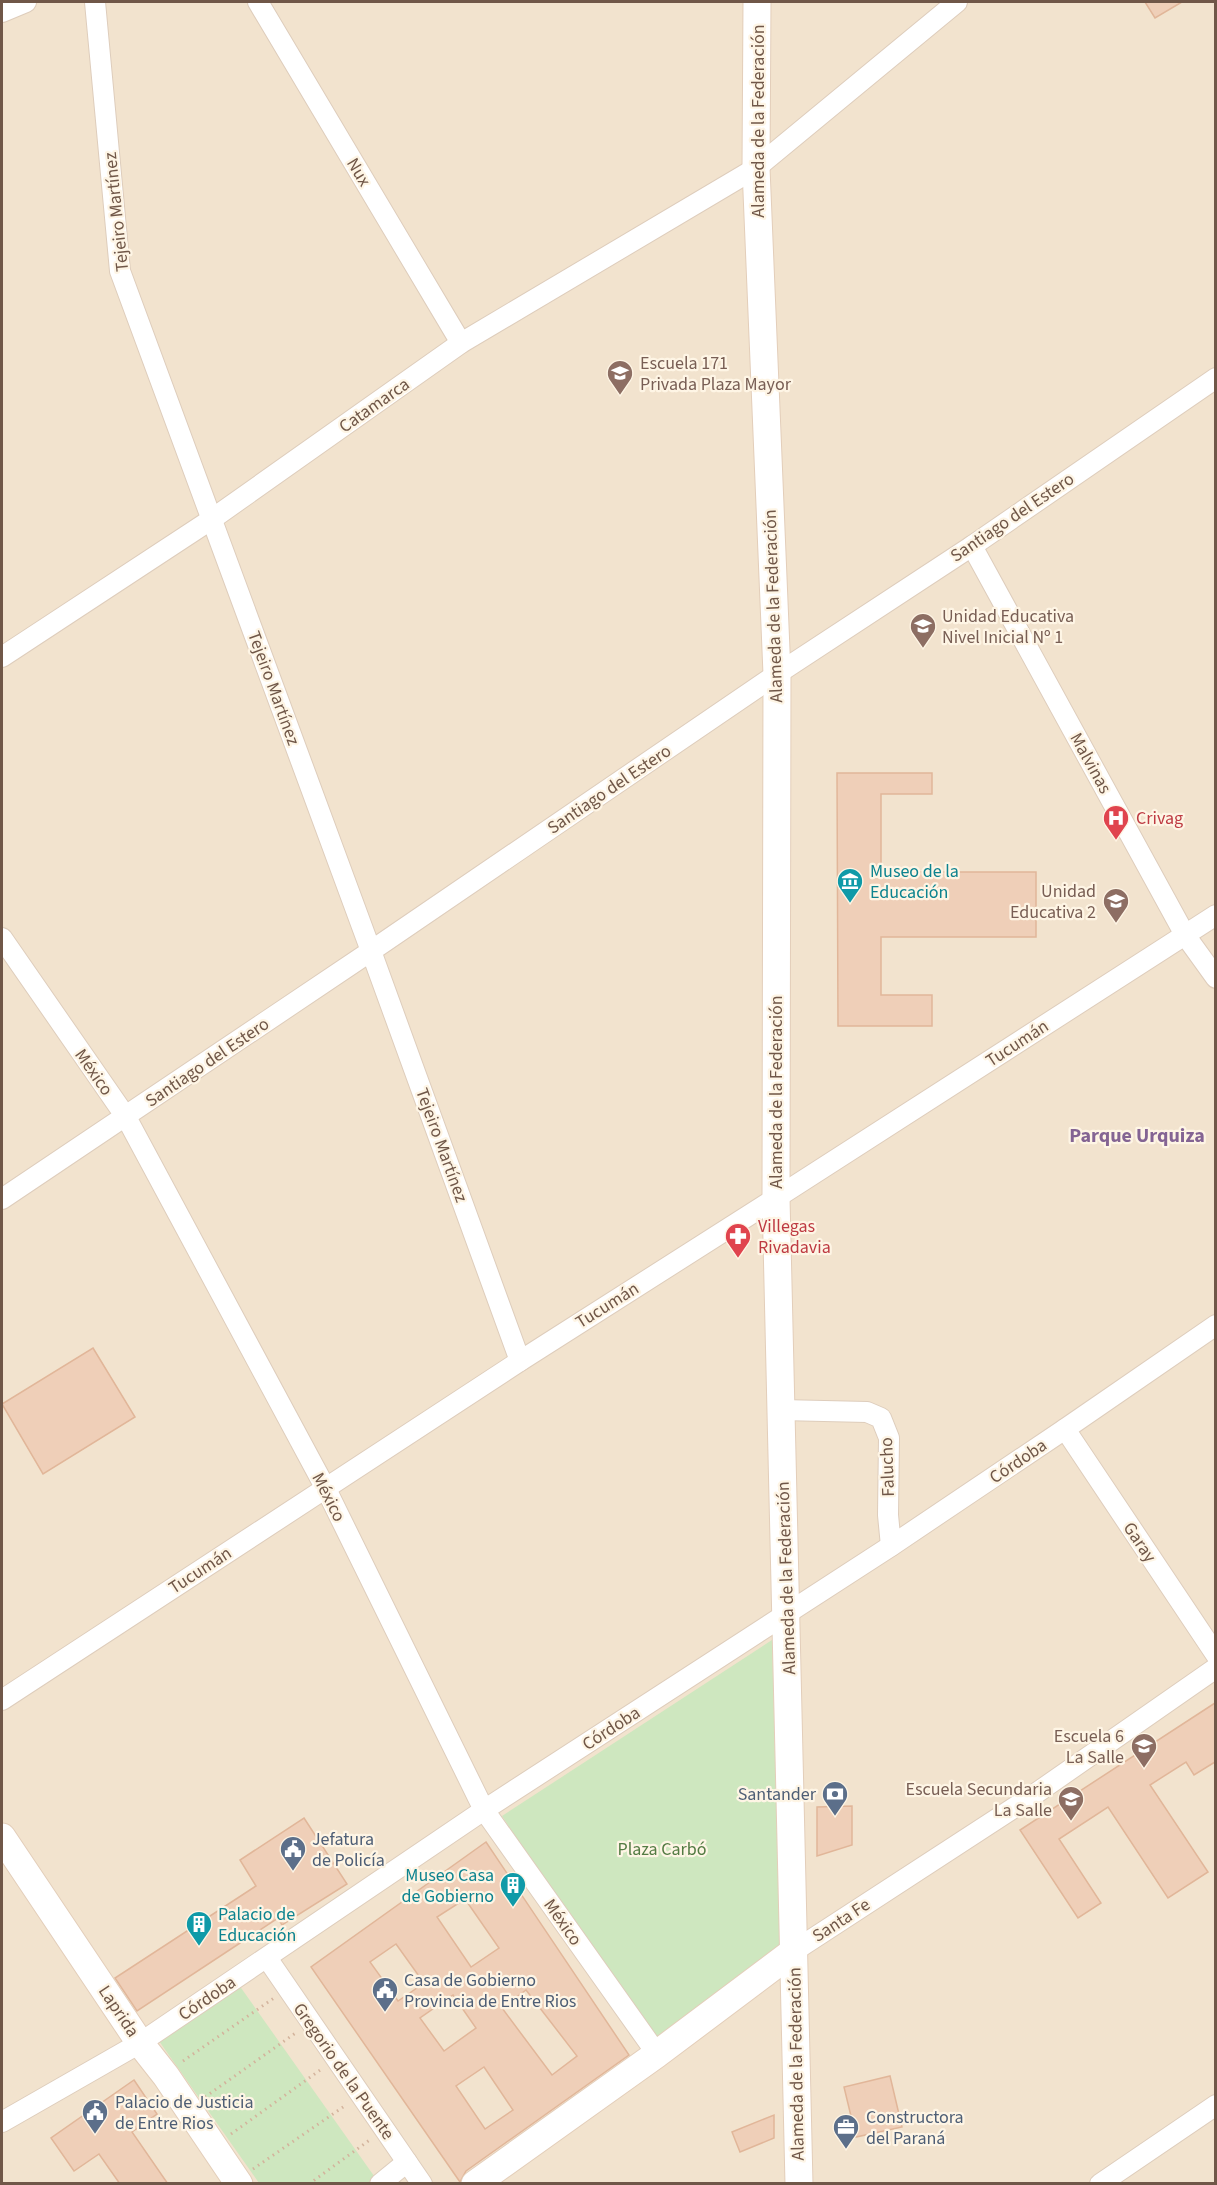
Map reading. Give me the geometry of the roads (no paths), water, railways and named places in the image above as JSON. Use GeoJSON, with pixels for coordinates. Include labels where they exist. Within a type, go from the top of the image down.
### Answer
{"type":"FeatureCollection","features":[{"type":"Feature","properties":{"kind":"street"},"geometry":{"type":"LineString","coordinates":[[2,12],[26,2]]}},
{"type":"Feature","properties":{"kind":"street","name":"Tejeiro Martínez"},"geometry":{"type":"LineString","coordinates":[[95,2],[120,271],[520,1361]]}},
{"type":"Feature","properties":{"kind":"street","name":"Nux"},"geometry":{"type":"LineString","coordinates":[[258,2],[461,343]]}},
{"type":"Feature","properties":{"kind":"street","name":"Alameda de la Federación"},"geometry":{"type":"LineString","coordinates":[[757,2],[756,168],[777,674],[776,1198],[799,2184]]}},
{"type":"Feature","properties":{"kind":"street","name":"Catamarca"},"geometry":{"type":"LineString","coordinates":[[2,657],[212,519],[461,343],[756,168],[957,2]]}},
{"type":"Feature","properties":{"kind":"street","name":"Santiago del Estero"},"geometry":{"type":"LineString","coordinates":[[2,1199],[777,674],[972,546],[1215,378]]}},
{"type":"Feature","properties":{"kind":"street","name":"Malvinas"},"geometry":{"type":"LineString","coordinates":[[972,546],[1185,935],[1215,978]]}},
{"type":"Feature","properties":{"kind":"street","name":"Tucumán"},"geometry":{"type":"LineString","coordinates":[[2,1700],[520,1361],[1215,915]]}},
{"type":"Feature","properties":{"kind":"street","name":"México"},"geometry":{"type":"LineString","coordinates":[[2,938],[126,1117],[326,1489],[484,1810],[657,2054]]}},
{"type":"Feature","properties":{"kind":"street","name":"Córdoba"},"geometry":{"type":"LineString","coordinates":[[2,2122],[141,2043],[484,1810],[891,1546],[1215,1325]]}},
{"type":"Feature","properties":{"kind":"street","name":"Falucho"},"geometry":{"type":"LineString","coordinates":[[781,1410],[867,1412],[881,1418],[889,1438],[888,1515],[891,1546]]}},
{"type":"Feature","properties":{"kind":"street","name":"Garay"},"geometry":{"type":"LineString","coordinates":[[1065,1429],[1215,1655]]}},
{"type":"Feature","properties":{"kind":"street","name":"Santa Fe"},"geometry":{"type":"LineString","coordinates":[[475,2184],[657,2054],[794,1951],[1035,1794],[1215,1668]]}},
{"type":"Feature","properties":{"kind":"street","name":"Laprida"},"geometry":{"type":"LineString","coordinates":[[2,1837],[239,2183]]}},
{"type":"Feature","properties":{"kind":"street","name":"Gregorio de la Puente"},"geometry":{"type":"LineString","coordinates":[[267,1958],[422,2184]]}},
{"type":"Feature","properties":{"kind":"street"},"geometry":{"type":"LineString","coordinates":[[1112,2180],[1215,2105]]}},
{"type":"Feature","properties":{"kind":"street"},"geometry":{"type":"LineString","coordinates":[[380,2184],[407,2162]]}},
{"type":"Feature","properties":{"kind":"place","name":"Escuela 171 Privada Plaza Mayor"},"geometry":{"type":"Point","coordinates":[620,396]}},
{"type":"Feature","properties":{"kind":"place","name":"Unidad Educativa Nivel Inicial Nº 1"},"geometry":{"type":"Point","coordinates":[923,649]}},
{"type":"Feature","properties":{"kind":"place","name":"Crivag"},"geometry":{"type":"Point","coordinates":[1116,841]}},
{"type":"Feature","properties":{"kind":"place","name":"Museo de la Educación"},"geometry":{"type":"Point","coordinates":[850,904]}},
{"type":"Feature","properties":{"kind":"place","name":"Unidad Educativa 2"},"geometry":{"type":"Point","coordinates":[1116,924]}},
{"type":"Feature","properties":{"kind":"place","name":"Villegas Rivadavia"},"geometry":{"type":"Point","coordinates":[738,1259]}},
{"type":"Feature","properties":{"kind":"place","name":"Escuela 6 La Salle"},"geometry":{"type":"Point","coordinates":[1144,1769]}},
{"type":"Feature","properties":{"kind":"place","name":"Santander"},"geometry":{"type":"Point","coordinates":[835,1817]}},
{"type":"Feature","properties":{"kind":"place","name":"Escuela Secundaria La Salle"},"geometry":{"type":"Point","coordinates":[1071,1822]}},
{"type":"Feature","properties":{"kind":"place","name":"Jefatura de Policía"},"geometry":{"type":"Point","coordinates":[293,1872]}},
{"type":"Feature","properties":{"kind":"place","name":"Museo Casa de Gobierno"},"geometry":{"type":"Point","coordinates":[513,1908]}},
{"type":"Feature","properties":{"kind":"place","name":"Palacio de Educación"},"geometry":{"type":"Point","coordinates":[199,1947]}},
{"type":"Feature","properties":{"kind":"place","name":"Casa de Gobierno Provincia de Entre Rios"},"geometry":{"type":"Point","coordinates":[385,2013]}},
{"type":"Feature","properties":{"kind":"place","name":"Palacio de Justicia de Entre Rios"},"geometry":{"type":"Point","coordinates":[95,2135]}},
{"type":"Feature","properties":{"kind":"place","name":"Constructora del Paraná"},"geometry":{"type":"Point","coordinates":[846,2150]}},
{"type":"Feature","properties":{"kind":"district","name":"Parque Urquiza"},"geometry":{"type":"Point","coordinates":[1137,1135]}},
{"type":"Feature","properties":{"kind":"park label","name":"Plaza Carbó"},"geometry":{"type":"Point","coordinates":[662,1849]}}]}
